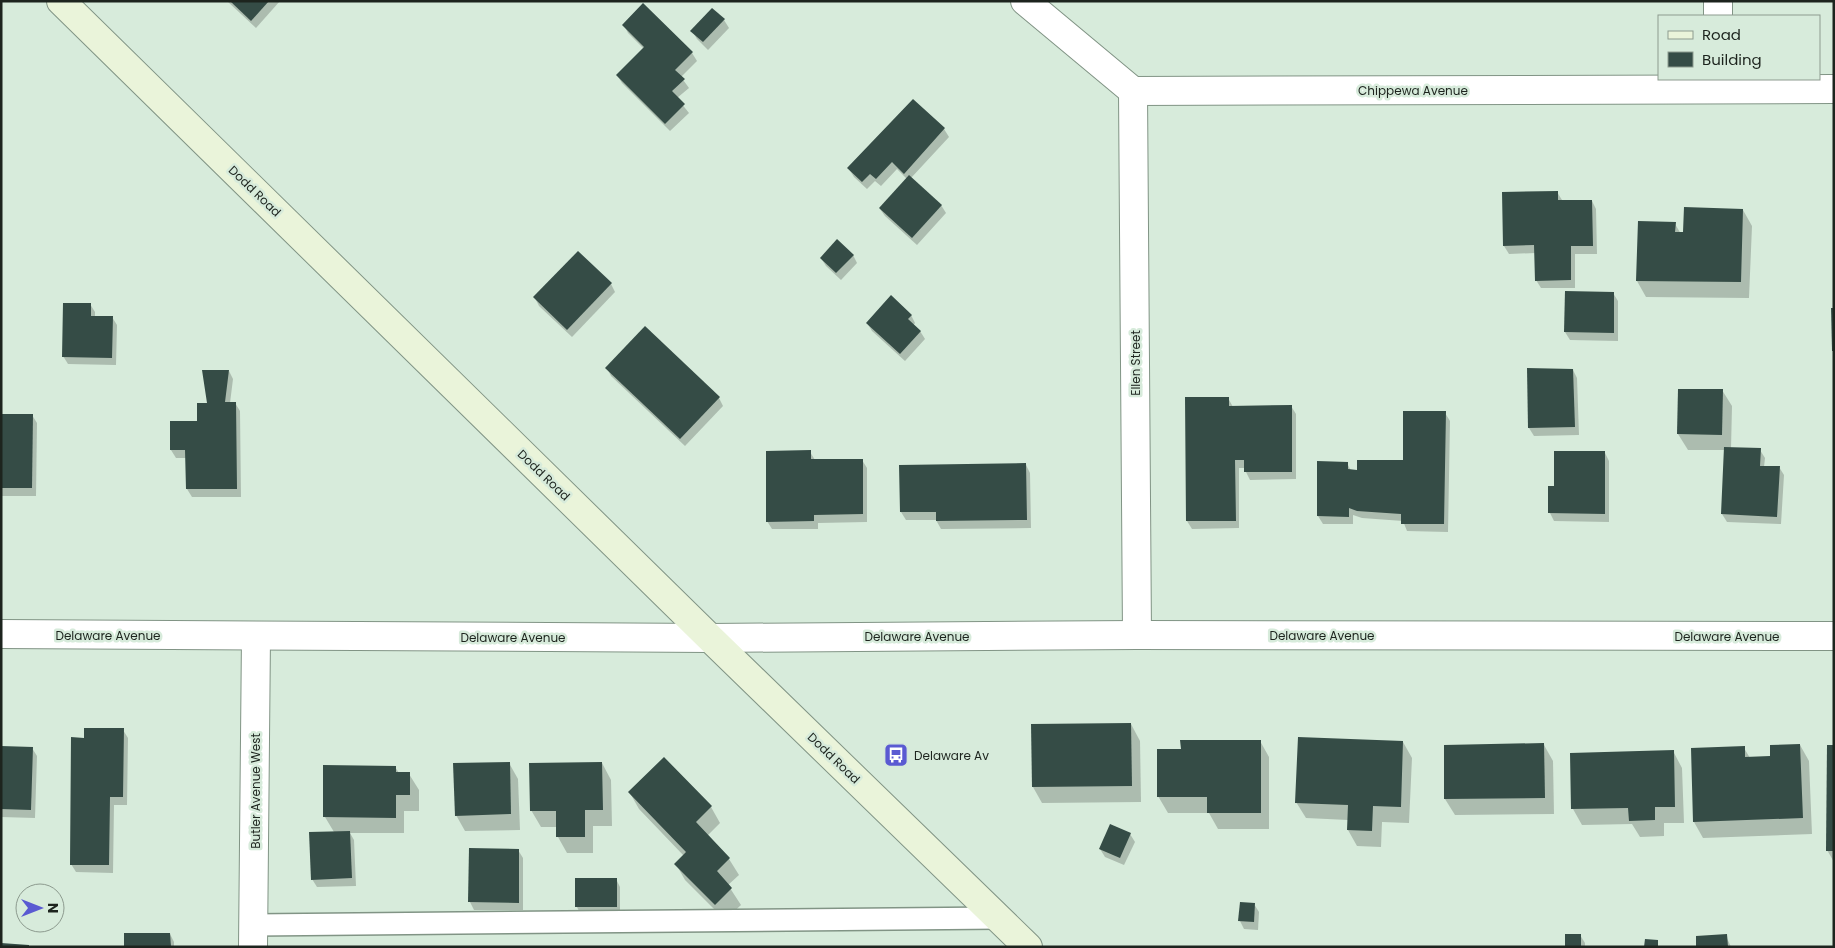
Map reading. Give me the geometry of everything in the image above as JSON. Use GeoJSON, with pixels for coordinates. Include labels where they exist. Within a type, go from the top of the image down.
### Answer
{"type":"FeatureCollection","features":[{"type":"Feature","properties":{"kind":"main road","name":"Dodd Road"},"geometry":{"type":"LineString","coordinates":[[61,1],[1028,947]]}},
{"type":"Feature","properties":{"kind":"street"},"geometry":{"type":"LineString","coordinates":[[1025,1],[1133,91]]}},
{"type":"Feature","properties":{"kind":"street"},"geometry":{"type":"LineString","coordinates":[[1718,1],[1718,15]]}},
{"type":"Feature","properties":{"kind":"street","name":"Chippewa Avenue"},"geometry":{"type":"LineString","coordinates":[[1133,91],[1718,84],[1834,89]]}},
{"type":"Feature","properties":{"kind":"street","name":"Ellen Street"},"geometry":{"type":"LineString","coordinates":[[1133,91],[1137,635]]}},
{"type":"Feature","properties":{"kind":"street","name":"Delaware Avenue"},"geometry":{"type":"LineString","coordinates":[[1,634],[710,638],[1137,635],[1834,636]]}},
{"type":"Feature","properties":{"kind":"street","name":"Butler Avenue West"},"geometry":{"type":"LineString","coordinates":[[254,936],[256,636]]}},
{"type":"Feature","properties":{"kind":"lane"},"geometry":{"type":"LineString","coordinates":[[254,936],[998,918]]}},
{"type":"Feature","properties":{"kind":"building"},"geometry":{"type":"Polygon","coordinates":[[[230,1],[269,1],[251,21],[230,1]]]}},
{"type":"Feature","properties":{"kind":"building"},"geometry":{"type":"Polygon","coordinates":[[[643,3],[693,52],[675,70],[685,79],[672,91],[685,104],[665,124],[616,75],[644,47],[622,25],[643,3]]]}},
{"type":"Feature","properties":{"kind":"building"},"geometry":{"type":"Polygon","coordinates":[[[712,8],[725,19],[703,42],[690,31],[712,8]]]}},
{"type":"Feature","properties":{"kind":"building"},"geometry":{"type":"Polygon","coordinates":[[[913,99],[945,128],[904,174],[892,162],[876,179],[870,174],[862,182],[847,168],[913,99]]]}},
{"type":"Feature","properties":{"kind":"building"},"geometry":{"type":"Polygon","coordinates":[[[909,175],[942,205],[912,238],[879,208],[909,175]]]}},
{"type":"Feature","properties":{"kind":"building"},"geometry":{"type":"Polygon","coordinates":[[[1558,191],[1558,200],[1592,200],[1593,246],[1571,246],[1571,280],[1535,281],[1534,245],[1503,246],[1502,192],[1558,191]]]}},
{"type":"Feature","properties":{"kind":"building"},"geometry":{"type":"Polygon","coordinates":[[[1684,207],[1743,209],[1741,282],[1636,281],[1638,221],[1676,222],[1675,232],[1683,232],[1684,207]]]}},
{"type":"Feature","properties":{"kind":"building"},"geometry":{"type":"Polygon","coordinates":[[[837,239],[854,255],[836,273],[820,258],[837,239]]]}},
{"type":"Feature","properties":{"kind":"building"},"geometry":{"type":"Polygon","coordinates":[[[578,251],[612,283],[567,330],[533,297],[578,251]]]}},
{"type":"Feature","properties":{"kind":"building"},"geometry":{"type":"Polygon","coordinates":[[[1565,291],[1614,292],[1614,333],[1564,332],[1565,291]]]}},
{"type":"Feature","properties":{"kind":"building"},"geometry":{"type":"Polygon","coordinates":[[[891,295],[912,315],[908,319],[921,331],[900,354],[866,323],[891,295]]]}},
{"type":"Feature","properties":{"kind":"building"},"geometry":{"type":"Polygon","coordinates":[[[63,303],[91,303],[91,316],[113,316],[112,358],[62,357],[63,303]]]}},
{"type":"Feature","properties":{"kind":"building"},"geometry":{"type":"Polygon","coordinates":[[[1831,308],[1834,308],[1834,351],[1832,351],[1831,308]]]}},
{"type":"Feature","properties":{"kind":"building"},"geometry":{"type":"Polygon","coordinates":[[[645,326],[720,397],[680,439],[605,368],[645,326]]]}},
{"type":"Feature","properties":{"kind":"building"},"geometry":{"type":"Polygon","coordinates":[[[1527,368],[1573,369],[1575,427],[1528,428],[1527,368]]]}},
{"type":"Feature","properties":{"kind":"building"},"geometry":{"type":"Polygon","coordinates":[[[202,370],[229,370],[225,402],[236,402],[237,489],[186,489],[185,450],[170,450],[170,421],[197,421],[197,403],[207,403],[202,370]]]}},
{"type":"Feature","properties":{"kind":"building"},"geometry":{"type":"Polygon","coordinates":[[[1678,389],[1723,389],[1722,435],[1677,434],[1678,389]]]}},
{"type":"Feature","properties":{"kind":"building"},"geometry":{"type":"Polygon","coordinates":[[[1185,397],[1229,397],[1229,406],[1292,405],[1292,472],[1244,472],[1244,460],[1235,460],[1236,521],[1186,521],[1185,397]]]}},
{"type":"Feature","properties":{"kind":"building"},"geometry":{"type":"Polygon","coordinates":[[[1403,411],[1446,411],[1444,524],[1401,524],[1401,514],[1357,511],[1349,508],[1349,517],[1317,516],[1317,461],[1348,462],[1348,469],[1357,470],[1357,460],[1403,460],[1403,411]]]}},
{"type":"Feature","properties":{"kind":"building"},"geometry":{"type":"Polygon","coordinates":[[[1,414],[33,414],[32,488],[1,488],[1,414]]]}},
{"type":"Feature","properties":{"kind":"building"},"geometry":{"type":"Polygon","coordinates":[[[1724,447],[1761,448],[1760,466],[1780,466],[1777,517],[1721,514],[1724,447]]]}},
{"type":"Feature","properties":{"kind":"building"},"geometry":{"type":"Polygon","coordinates":[[[811,450],[811,459],[863,459],[863,514],[814,515],[814,521],[766,522],[766,451],[811,450]]]}},
{"type":"Feature","properties":{"kind":"building"},"geometry":{"type":"Polygon","coordinates":[[[1554,451],[1605,451],[1605,514],[1548,513],[1548,486],[1554,486],[1554,451]]]}},
{"type":"Feature","properties":{"kind":"building"},"geometry":{"type":"Polygon","coordinates":[[[1026,463],[1027,520],[936,521],[936,512],[900,512],[899,465],[1026,463]]]}},
{"type":"Feature","properties":{"kind":"building"},"geometry":{"type":"Polygon","coordinates":[[[1131,723],[1132,786],[1032,787],[1031,724],[1131,723]]]}},
{"type":"Feature","properties":{"kind":"building"},"geometry":{"type":"Polygon","coordinates":[[[84,728],[124,728],[123,797],[110,797],[109,865],[70,865],[71,737],[84,738],[84,728]]]}},
{"type":"Feature","properties":{"kind":"building"},"geometry":{"type":"Polygon","coordinates":[[[1298,737],[1403,741],[1401,807],[1373,806],[1372,831],[1347,830],[1348,805],[1295,803],[1298,737]]]}},
{"type":"Feature","properties":{"kind":"building"},"geometry":{"type":"Polygon","coordinates":[[[1180,740],[1261,740],[1261,813],[1207,813],[1207,797],[1157,797],[1157,749],[1181,749],[1180,740]]]}},
{"type":"Feature","properties":{"kind":"building"},"geometry":{"type":"Polygon","coordinates":[[[1544,743],[1545,798],[1444,799],[1444,745],[1544,743]]]}},
{"type":"Feature","properties":{"kind":"building"},"geometry":{"type":"Polygon","coordinates":[[[1800,744],[1803,818],[1693,822],[1691,748],[1745,746],[1745,757],[1770,756],[1770,745],[1800,744]]]}},
{"type":"Feature","properties":{"kind":"building"},"geometry":{"type":"Polygon","coordinates":[[[1827,745],[1834,745],[1834,851],[1826,851],[1827,745]]]}},
{"type":"Feature","properties":{"kind":"building"},"geometry":{"type":"Polygon","coordinates":[[[1,746],[33,747],[31,810],[1,809],[1,746]]]}},
{"type":"Feature","properties":{"kind":"building"},"geometry":{"type":"Polygon","coordinates":[[[1674,750],[1675,807],[1655,807],[1655,820],[1629,821],[1628,808],[1571,809],[1570,753],[1674,750]]]}},
{"type":"Feature","properties":{"kind":"building"},"geometry":{"type":"Polygon","coordinates":[[[664,757],[712,806],[696,822],[730,858],[717,871],[732,888],[715,905],[674,864],[686,852],[628,792],[664,757]]]}},
{"type":"Feature","properties":{"kind":"building"},"geometry":{"type":"Polygon","coordinates":[[[510,762],[511,814],[455,816],[453,763],[510,762]]]}},
{"type":"Feature","properties":{"kind":"building"},"geometry":{"type":"Polygon","coordinates":[[[602,762],[603,810],[585,810],[585,837],[556,837],[556,811],[530,811],[529,763],[602,762]]]}},
{"type":"Feature","properties":{"kind":"building"},"geometry":{"type":"Polygon","coordinates":[[[323,765],[396,766],[396,772],[410,772],[410,795],[396,795],[396,818],[323,817],[323,765]]]}},
{"type":"Feature","properties":{"kind":"building"},"geometry":{"type":"Polygon","coordinates":[[[1110,824],[1131,833],[1120,858],[1099,849],[1110,824]]]}},
{"type":"Feature","properties":{"kind":"building"},"geometry":{"type":"Polygon","coordinates":[[[350,831],[352,878],[311,880],[309,832],[350,831]]]}},
{"type":"Feature","properties":{"kind":"building"},"geometry":{"type":"Polygon","coordinates":[[[469,848],[519,849],[519,903],[468,902],[469,848]]]}},
{"type":"Feature","properties":{"kind":"building"},"geometry":{"type":"Polygon","coordinates":[[[575,878],[617,878],[617,907],[575,907],[575,878]]]}},
{"type":"Feature","properties":{"kind":"building"},"geometry":{"type":"Polygon","coordinates":[[[1240,902],[1255,903],[1254,922],[1238,921],[1240,902]]]}},
{"type":"Feature","properties":{"kind":"building"},"geometry":{"type":"Polygon","coordinates":[[[124,933],[170,933],[171,947],[124,947],[124,933]]]}},
{"type":"Feature","properties":{"kind":"building"},"geometry":{"type":"Polygon","coordinates":[[[1565,934],[1581,934],[1581,947],[1565,947],[1565,934]]]}},
{"type":"Feature","properties":{"kind":"building"},"geometry":{"type":"Polygon","coordinates":[[[1727,934],[1728,947],[1696,947],[1696,936],[1727,934]]]}},
{"type":"Feature","properties":{"kind":"building"},"geometry":{"type":"Polygon","coordinates":[[[1645,939],[1658,940],[1658,947],[1644,947],[1645,939]]]}},
{"type":"Feature","properties":{"kind":"building"},"geometry":{"type":"Polygon","coordinates":[[[1,943],[29,945],[29,947],[1,947],[1,943]]]}},
{"type":"Feature","properties":{"kind":"place","name":"Delaware Av"},"geometry":{"type":"Point","coordinates":[896,755]}}]}
